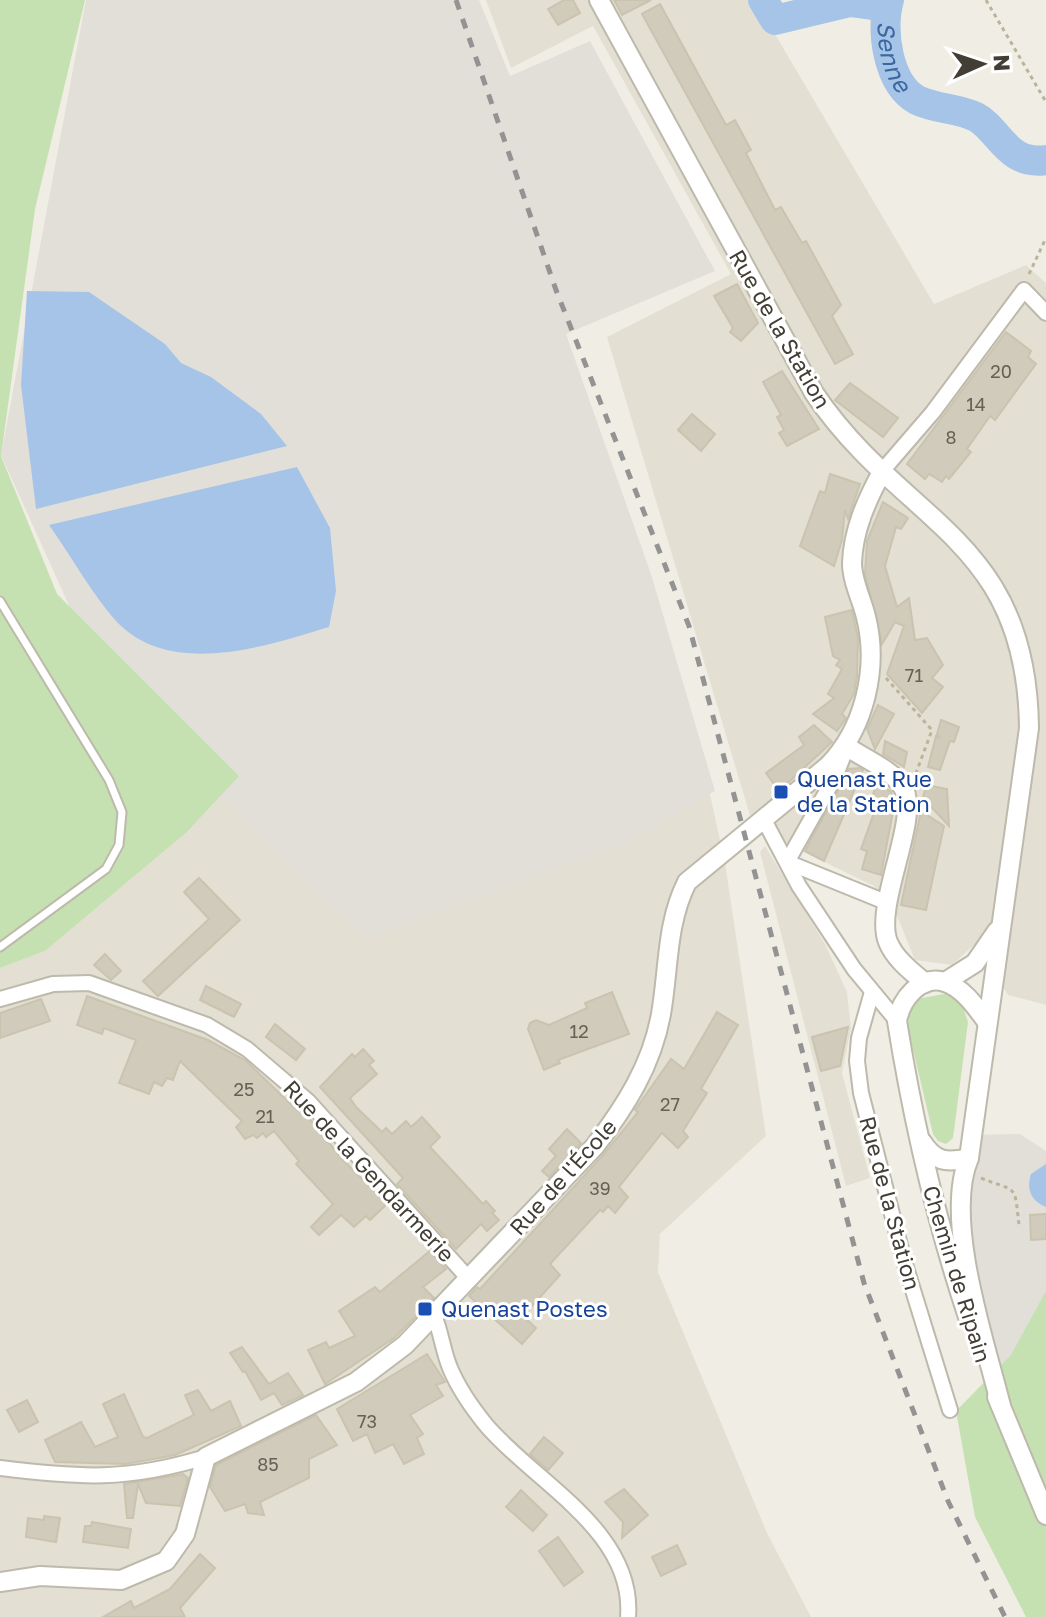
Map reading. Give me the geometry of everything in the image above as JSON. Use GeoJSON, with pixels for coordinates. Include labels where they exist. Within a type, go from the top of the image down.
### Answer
{"type":"FeatureCollection","features":[{"type":"Feature","properties":{"kind":"street","name":"Rue de la Station"},"geometry":{"type":"LineString","coordinates":[[599,0],[814,393],[849,438],[883,470]]}},
{"type":"Feature","properties":{"kind":"street"},"geometry":{"type":"LineString","coordinates":[[787,862],[832,783],[861,712],[871,662],[871,637],[852,566],[859,522],[883,470],[933,412],[1024,290],[1046,313]]}},
{"type":"Feature","properties":{"kind":"street","name":"Chemin de Ripain"},"geometry":{"type":"LineString","coordinates":[[883,470],[962,543],[982,569],[1007,613],[1023,656],[1029,728],[966,1164],[964,1247],[1001,1406]]}},
{"type":"Feature","properties":{"kind":"street"},"geometry":{"type":"LineString","coordinates":[[847,747],[904,789],[907,813],[885,926],[889,944],[898,959],[925,983]]}},
{"type":"Feature","properties":{"kind":"street","name":"Rue de l'École"},"geometry":{"type":"LineString","coordinates":[[0,1468],[97,1478],[165,1470],[206,1457],[356,1382],[379,1367],[469,1279],[595,1146],[618,1116],[653,1047],[661,1015],[674,908],[687,882],[847,747]]}},
{"type":"Feature","properties":{"kind":"street"},"geometry":{"type":"LineString","coordinates":[[763,818],[807,898],[872,992],[897,1021]]}},
{"type":"Feature","properties":{"kind":"street"},"geometry":{"type":"LineString","coordinates":[[787,862],[888,903]]}},
{"type":"Feature","properties":{"kind":"street","name":"Chemin de Ripain"},"geometry":{"type":"LineString","coordinates":[[945,982],[975,963],[1001,925]]}},
{"type":"Feature","properties":{"kind":"street"},"geometry":{"type":"LineString","coordinates":[[897,1021],[904,1000],[925,983],[945,982],[969,998],[987,1022]]}},
{"type":"Feature","properties":{"kind":"street","name":"Rue de la Gendarmerie"},"geometry":{"type":"LineString","coordinates":[[0,999],[53,984],[89,983],[207,1025],[247,1049],[308,1101],[469,1279]]}},
{"type":"Feature","properties":{"kind":"street","name":"Rue de la Station"},"geometry":{"type":"LineString","coordinates":[[872,992],[859,1038],[857,1061],[861,1093],[904,1261],[950,1410]]}},
{"type":"Feature","properties":{"kind":"street","name":"Chemin de Ripain"},"geometry":{"type":"LineString","coordinates":[[897,1021],[947,1255],[1001,1406],[1046,1515]]}},
{"type":"Feature","properties":{"kind":"street","name":"Chemin de Ripain"},"geometry":{"type":"LineString","coordinates":[[921,1140],[931,1155],[942,1162],[966,1164]]}},
{"type":"Feature","properties":{"kind":"street"},"geometry":{"type":"LineString","coordinates":[[434,1315],[450,1368],[485,1424],[604,1540],[618,1562],[628,1591],[628,1617]]}},
{"type":"Feature","properties":{"kind":"street"},"geometry":{"type":"LineString","coordinates":[[0,1582],[40,1576],[121,1580],[166,1561],[185,1534],[206,1457]]}},
{"type":"Feature","properties":{"kind":"lane"},"geometry":{"type":"LineString","coordinates":[[0,601],[109,780],[122,812],[119,845],[106,869],[0,947]]}},
{"type":"Feature","properties":{"kind":"path"},"geometry":{"type":"LineString","coordinates":[[986,0],[1046,102]]}},
{"type":"Feature","properties":{"kind":"path"},"geometry":{"type":"LineString","coordinates":[[1024,290],[1034,257],[1046,238]]}},
{"type":"Feature","properties":{"kind":"path"},"geometry":{"type":"LineString","coordinates":[[871,662],[932,730],[921,765],[904,789]]}},
{"type":"Feature","properties":{"kind":"path"},"geometry":{"type":"LineString","coordinates":[[966,1164],[998,1185],[1009,1185],[1016,1193],[1019,1225]]}},
{"type":"Feature","properties":{"kind":"shaded area"},"geometry":{"type":"Polygon","coordinates":[[[86,0],[479,0],[510,76],[590,41],[715,271],[566,334],[651,574],[715,791],[628,843],[365,939],[298,876],[95,663],[1,455],[86,0]]]}},
{"type":"Feature","properties":{"kind":"shaded area"},"geometry":{"type":"Polygon","coordinates":[[[486,0],[755,0],[934,304],[1026,265],[1046,283],[1046,1005],[1008,995],[976,943],[952,965],[915,960],[895,911],[874,886],[789,845],[751,819],[607,337],[731,274],[593,26],[511,68],[486,0]]]}},
{"type":"Feature","properties":{"kind":"shaded area"},"geometry":{"type":"Polygon","coordinates":[[[239,776],[708,785],[725,863],[766,1136],[660,1234],[658,1272],[767,1533],[811,1617],[0,1617],[0,968],[45,951],[187,832],[239,776]]]}},
{"type":"Feature","properties":{"kind":"shaded area"},"geometry":{"type":"Polygon","coordinates":[[[765,846],[825,944],[847,992],[851,1028],[842,1073],[870,1178],[846,1186],[760,852],[765,846]]]}},
{"type":"Feature","properties":{"kind":"shaded area"},"geometry":{"type":"Polygon","coordinates":[[[1020,1134],[1046,1151],[1046,1298],[1001,1406],[964,1247],[971,1135],[1020,1134]]]}},
{"type":"Feature","properties":{"kind":"green space"},"geometry":{"type":"Polygon","coordinates":[[[0,0],[85,0],[35,209],[1,456],[57,594],[239,776],[187,832],[45,951],[0,968],[0,0]]]}},
{"type":"Feature","properties":{"kind":"green space"},"geometry":{"type":"Polygon","coordinates":[[[949,993],[962,1004],[968,1022],[953,1138],[946,1144],[938,1141],[933,1134],[908,1028],[909,1011],[917,999],[949,993]]]}},
{"type":"Feature","properties":{"kind":"green space"},"geometry":{"type":"Polygon","coordinates":[[[1046,1291],[1046,1617],[1026,1617],[975,1517],[956,1411],[1011,1355],[1046,1291]]]}},
{"type":"Feature","properties":{"kind":"water"},"geometry":{"type":"Polygon","coordinates":[[[27,291],[89,292],[165,344],[181,363],[211,377],[261,414],[287,446],[36,509],[21,385],[27,291]]]}},
{"type":"Feature","properties":{"kind":"water"},"geometry":{"type":"Polygon","coordinates":[[[297,467],[330,528],[336,591],[329,627],[278,642],[222,653],[194,653],[167,650],[142,641],[111,615],[49,525],[297,467]]]}},
{"type":"Feature","properties":{"kind":"water"},"geometry":{"type":"Polygon","coordinates":[[[1046,1164],[1046,1207],[1033,1198],[1029,1185],[1031,1174],[1046,1164]]]}},
{"type":"Feature","properties":{"kind":"building"},"geometry":{"type":"Polygon","coordinates":[[[564,0],[573,0],[580,13],[558,25],[548,9],[564,0]]]}},
{"type":"Feature","properties":{"kind":"building"},"geometry":{"type":"Polygon","coordinates":[[[614,0],[651,0],[622,15],[614,0]]]}},
{"type":"Feature","properties":{"kind":"building"},"geometry":{"type":"Polygon","coordinates":[[[660,4],[726,125],[735,120],[751,150],[746,153],[775,210],[781,207],[802,243],[806,241],[841,305],[832,316],[853,354],[835,364],[642,14],[660,4]]]}},
{"type":"Feature","properties":{"kind":"building"},"geometry":{"type":"Polygon","coordinates":[[[737,284],[758,323],[741,341],[730,332],[733,328],[714,296],[737,284]]]}},
{"type":"Feature","properties":{"kind":"building"},"geometry":{"type":"Polygon","coordinates":[[[1006,332],[1031,351],[1028,357],[1036,364],[995,420],[990,416],[967,449],[971,452],[949,479],[946,476],[942,482],[929,474],[925,479],[907,464],[1006,332]]]}},
{"type":"Feature","properties":{"kind":"building"},"geometry":{"type":"Polygon","coordinates":[[[782,371],[819,429],[787,446],[779,433],[784,430],[777,417],[781,415],[763,382],[782,371]]]}},
{"type":"Feature","properties":{"kind":"building"},"geometry":{"type":"Polygon","coordinates":[[[850,383],[898,418],[883,437],[835,400],[850,383]]]}},
{"type":"Feature","properties":{"kind":"building"},"geometry":{"type":"Polygon","coordinates":[[[692,414],[715,434],[701,451],[678,430],[692,414]]]}},
{"type":"Feature","properties":{"kind":"building"},"geometry":{"type":"Polygon","coordinates":[[[830,474],[860,484],[848,519],[845,510],[842,540],[834,566],[800,546],[820,491],[825,493],[830,474]]]}},
{"type":"Feature","properties":{"kind":"building"},"geometry":{"type":"Polygon","coordinates":[[[883,502],[908,518],[901,529],[896,527],[885,566],[897,607],[909,598],[915,640],[927,638],[943,665],[932,678],[943,687],[922,713],[887,674],[904,626],[895,622],[882,644],[865,574],[867,541],[883,502]]]}},
{"type":"Feature","properties":{"kind":"building"},"geometry":{"type":"Polygon","coordinates":[[[852,610],[858,638],[857,676],[854,694],[842,714],[846,718],[837,731],[813,714],[834,698],[828,694],[842,669],[836,665],[840,660],[833,656],[825,617],[852,610]]]}},
{"type":"Feature","properties":{"kind":"building"},"geometry":{"type":"Polygon","coordinates":[[[878,705],[894,714],[875,749],[867,729],[878,705]]]}},
{"type":"Feature","properties":{"kind":"building"},"geometry":{"type":"Polygon","coordinates":[[[941,720],[959,727],[954,742],[950,741],[940,770],[928,767],[936,736],[940,738],[937,734],[941,720]]]}},
{"type":"Feature","properties":{"kind":"building"},"geometry":{"type":"Polygon","coordinates":[[[814,725],[832,742],[779,791],[766,773],[804,745],[799,737],[814,725]]]}},
{"type":"Feature","properties":{"kind":"building"},"geometry":{"type":"Polygon","coordinates":[[[885,741],[907,752],[904,767],[883,754],[885,741]]]}},
{"type":"Feature","properties":{"kind":"building"},"geometry":{"type":"Polygon","coordinates":[[[849,769],[863,770],[824,861],[805,851],[849,769]]]}},
{"type":"Feature","properties":{"kind":"building"},"geometry":{"type":"Polygon","coordinates":[[[876,781],[891,792],[895,801],[881,875],[862,869],[867,851],[861,849],[876,807],[871,805],[876,781]]]}},
{"type":"Feature","properties":{"kind":"building"},"geometry":{"type":"Polygon","coordinates":[[[926,785],[947,789],[949,826],[923,798],[926,785]]]}},
{"type":"Feature","properties":{"kind":"building"},"geometry":{"type":"Polygon","coordinates":[[[921,811],[944,826],[926,910],[901,905],[921,811]]]}},
{"type":"Feature","properties":{"kind":"building"},"geometry":{"type":"Polygon","coordinates":[[[199,878],[240,920],[158,996],[143,981],[209,919],[184,892],[199,878]]]}},
{"type":"Feature","properties":{"kind":"building"},"geometry":{"type":"Polygon","coordinates":[[[105,954],[121,971],[111,980],[94,965],[105,954]]]}},
{"type":"Feature","properties":{"kind":"building"},"geometry":{"type":"Polygon","coordinates":[[[206,986],[241,1004],[234,1017],[200,1000],[206,986]]]}},
{"type":"Feature","properties":{"kind":"building"},"geometry":{"type":"Polygon","coordinates":[[[612,992],[629,1034],[558,1060],[560,1063],[544,1070],[528,1029],[530,1023],[536,1020],[549,1025],[587,1008],[585,1003],[612,992]]]}},
{"type":"Feature","properties":{"kind":"building"},"geometry":{"type":"Polygon","coordinates":[[[87,996],[208,1040],[245,1060],[298,1111],[301,1108],[342,1159],[387,1204],[370,1220],[366,1216],[354,1227],[341,1215],[319,1235],[311,1227],[333,1204],[296,1164],[299,1161],[274,1131],[266,1137],[263,1133],[257,1138],[253,1135],[245,1139],[236,1127],[242,1121],[180,1061],[173,1080],[167,1078],[162,1086],[154,1082],[149,1094],[119,1083],[136,1040],[104,1028],[102,1034],[77,1025],[87,996]]]}},
{"type":"Feature","properties":{"kind":"building"},"geometry":{"type":"Polygon","coordinates":[[[41,999],[50,1021],[0,1038],[0,1013],[41,999]]]}},
{"type":"Feature","properties":{"kind":"building"},"geometry":{"type":"Polygon","coordinates":[[[717,1012],[738,1025],[701,1089],[707,1093],[683,1131],[688,1137],[678,1148],[662,1133],[619,1187],[628,1197],[615,1213],[608,1206],[603,1212],[600,1210],[550,1264],[560,1275],[523,1316],[536,1328],[522,1344],[469,1296],[477,1287],[480,1289],[604,1154],[638,1112],[635,1110],[671,1059],[684,1069],[717,1012]]]}},
{"type":"Feature","properties":{"kind":"building"},"geometry":{"type":"Polygon","coordinates":[[[275,1024],[305,1049],[296,1060],[266,1037],[275,1024]]]}},
{"type":"Feature","properties":{"kind":"building"},"geometry":{"type":"Polygon","coordinates":[[[848,1027],[840,1066],[821,1071],[812,1037],[848,1027]]]}},
{"type":"Feature","properties":{"kind":"building"},"geometry":{"type":"Polygon","coordinates":[[[363,1049],[374,1061],[369,1065],[377,1074],[350,1098],[356,1107],[382,1132],[386,1128],[392,1134],[406,1121],[411,1127],[422,1117],[440,1137],[430,1147],[483,1204],[486,1201],[495,1211],[492,1213],[499,1220],[487,1231],[481,1224],[456,1249],[397,1184],[403,1178],[320,1087],[352,1054],[355,1057],[363,1049]]]}},
{"type":"Feature","properties":{"kind":"building"},"geometry":{"type":"Polygon","coordinates":[[[567,1129],[581,1143],[549,1177],[542,1171],[556,1156],[549,1149],[567,1129]]]}},
{"type":"Feature","properties":{"kind":"building"},"geometry":{"type":"Polygon","coordinates":[[[1046,1214],[1046,1239],[1031,1240],[1030,1215],[1046,1214]]]}},
{"type":"Feature","properties":{"kind":"building"},"geometry":{"type":"Polygon","coordinates":[[[430,1251],[446,1269],[423,1287],[434,1298],[394,1338],[325,1384],[308,1350],[326,1342],[329,1348],[355,1336],[339,1311],[375,1287],[380,1292],[430,1251]]]}},
{"type":"Feature","properties":{"kind":"building"},"geometry":{"type":"Polygon","coordinates":[[[242,1347],[269,1384],[288,1373],[303,1395],[282,1405],[274,1393],[261,1400],[245,1371],[230,1353],[242,1347]]]}},
{"type":"Feature","properties":{"kind":"building"},"geometry":{"type":"Polygon","coordinates":[[[427,1354],[445,1382],[436,1385],[443,1396],[410,1415],[423,1434],[417,1438],[424,1454],[404,1464],[393,1444],[375,1453],[367,1434],[353,1441],[337,1409],[427,1354]]]}},
{"type":"Feature","properties":{"kind":"building"},"geometry":{"type":"Polygon","coordinates":[[[198,1390],[211,1411],[230,1401],[241,1426],[175,1455],[126,1464],[55,1462],[45,1440],[81,1422],[95,1447],[118,1437],[103,1404],[124,1394],[143,1437],[147,1438],[194,1415],[185,1395],[198,1390]]]}},
{"type":"Feature","properties":{"kind":"building"},"geometry":{"type":"Polygon","coordinates":[[[27,1400],[38,1422],[19,1432],[7,1410],[27,1400]]]}},
{"type":"Feature","properties":{"kind":"building"},"geometry":{"type":"Polygon","coordinates":[[[316,1415],[337,1445],[309,1459],[309,1478],[260,1502],[264,1515],[248,1513],[245,1504],[225,1511],[210,1487],[216,1465],[316,1415]]]}},
{"type":"Feature","properties":{"kind":"building"},"geometry":{"type":"Polygon","coordinates":[[[544,1437],[563,1453],[548,1470],[530,1454],[544,1437]]]}},
{"type":"Feature","properties":{"kind":"building"},"geometry":{"type":"Polygon","coordinates":[[[183,1474],[188,1478],[180,1506],[146,1503],[138,1484],[133,1518],[127,1518],[124,1484],[183,1474]]]}},
{"type":"Feature","properties":{"kind":"building"},"geometry":{"type":"Polygon","coordinates":[[[624,1489],[648,1515],[622,1538],[623,1522],[605,1502],[624,1489]]]}},
{"type":"Feature","properties":{"kind":"building"},"geometry":{"type":"Polygon","coordinates":[[[521,1490],[547,1515],[533,1531],[506,1507],[521,1490]]]}},
{"type":"Feature","properties":{"kind":"building"},"geometry":{"type":"Polygon","coordinates":[[[44,1516],[60,1518],[56,1542],[26,1537],[28,1518],[44,1520],[44,1516]]]}},
{"type":"Feature","properties":{"kind":"building"},"geometry":{"type":"Polygon","coordinates":[[[92,1522],[131,1529],[128,1548],[83,1542],[85,1526],[91,1526],[92,1522]]]}},
{"type":"Feature","properties":{"kind":"building"},"geometry":{"type":"Polygon","coordinates":[[[558,1537],[583,1572],[564,1586],[539,1551],[558,1537]]]}},
{"type":"Feature","properties":{"kind":"building"},"geometry":{"type":"Polygon","coordinates":[[[677,1545],[686,1564],[661,1576],[652,1557],[677,1545]]]}},
{"type":"Feature","properties":{"kind":"building"},"geometry":{"type":"Polygon","coordinates":[[[200,1554],[215,1568],[180,1608],[185,1617],[103,1617],[131,1601],[134,1608],[170,1589],[200,1554]]]}},
{"type":"Feature","properties":{"kind":"waterway"},"geometry":{"type":"LineString","coordinates":[[763,0],[775,20],[850,2],[887,7]]}},
{"type":"Feature","properties":{"kind":"waterway","name":"Senne"},"geometry":{"type":"LineString","coordinates":[[889,0],[886,41],[893,69],[907,92],[924,103],[976,117],[1022,158],[1046,160]]}},
{"type":"Feature","properties":{"kind":"railway"},"geometry":{"type":"LineString","coordinates":[[456,0],[556,290],[689,626],[864,1283],[948,1501],[1005,1617]]}},
{"type":"Feature","properties":{"kind":"place","name":"Quenast Rue de la Station"},"geometry":{"type":"Point","coordinates":[781,792]}},
{"type":"Feature","properties":{"kind":"place","name":"Quenast Postes"},"geometry":{"type":"Point","coordinates":[425,1309]}}]}
